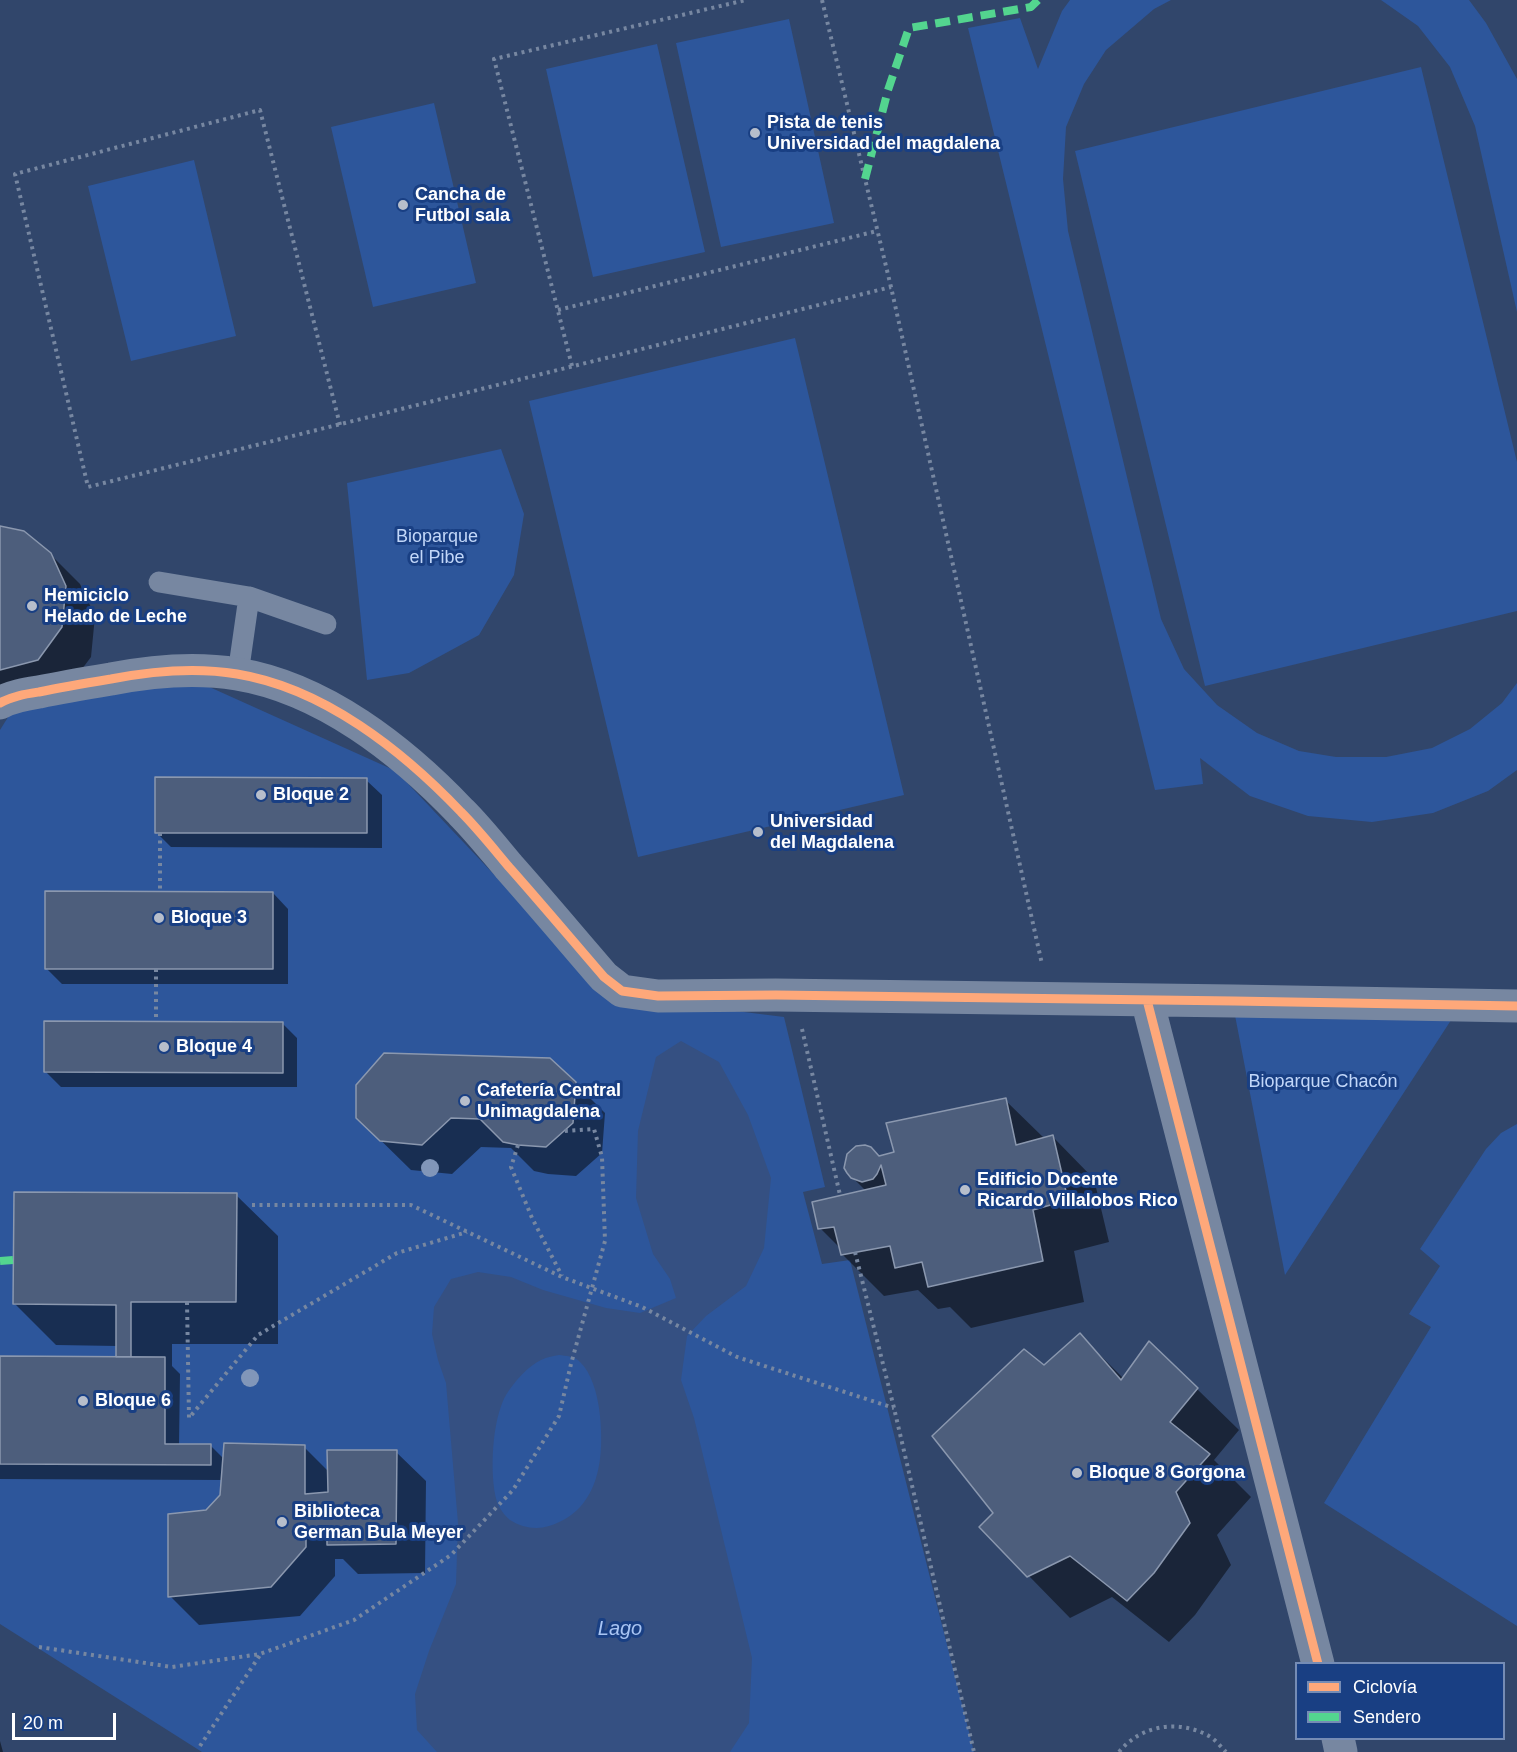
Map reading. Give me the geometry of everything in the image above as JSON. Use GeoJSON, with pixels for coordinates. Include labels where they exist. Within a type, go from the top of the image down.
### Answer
{"type":"FeatureCollection","features":[{"type":"Feature","properties":{"kind":"street"},"geometry":{"type":"LineString","coordinates":[[3,706],[122,677],[172,670],[210,670],[238,674],[271,682],[308,695],[342,713],[405,758],[461,811],[604,977],[622,991],[658,996],[776,995],[1517,1006]]}},
{"type":"Feature","properties":{"kind":"street"},"geometry":{"type":"LineString","coordinates":[[1147,1000],[1317,1662]]}},
{"type":"Feature","properties":{"kind":"lane"},"geometry":{"type":"LineString","coordinates":[[159,582],[249,597],[326,624]]}},
{"type":"Feature","properties":{"kind":"lane"},"geometry":{"type":"LineString","coordinates":[[238,674],[249,597]]}},
{"type":"Feature","properties":{"kind":"path"},"geometry":{"type":"LineString","coordinates":[[572,366],[494,59],[746,0]]}},
{"type":"Feature","properties":{"kind":"path"},"geometry":{"type":"LineString","coordinates":[[822,0],[891,287],[1050,999]]}},
{"type":"Feature","properties":{"kind":"path"},"geometry":{"type":"LineString","coordinates":[[340,424],[260,110],[15,174],[87,487],[891,287]]}},
{"type":"Feature","properties":{"kind":"path"},"geometry":{"type":"LineString","coordinates":[[558,310],[878,231]]}},
{"type":"Feature","properties":{"kind":"path"},"geometry":{"type":"LineString","coordinates":[[160,833],[160,891]]}},
{"type":"Feature","properties":{"kind":"path"},"geometry":{"type":"LineString","coordinates":[[156,969],[156,1021]]}},
{"type":"Feature","properties":{"kind":"path"},"geometry":{"type":"LineString","coordinates":[[776,995],[801,1028],[840,1195]]}},
{"type":"Feature","properties":{"kind":"path"},"geometry":{"type":"LineString","coordinates":[[39,1647],[172,1667],[260,1654],[354,1620],[451,1555],[513,1490],[559,1416],[605,1241],[602,1157],[594,1129],[564,1131]]}},
{"type":"Feature","properties":{"kind":"path"},"geometry":{"type":"LineString","coordinates":[[518,1145],[511,1167],[532,1218],[562,1276]]}},
{"type":"Feature","properties":{"kind":"path"},"geometry":{"type":"LineString","coordinates":[[252,1205],[411,1205],[562,1276],[642,1307],[737,1357],[894,1408]]}},
{"type":"Feature","properties":{"kind":"path"},"geometry":{"type":"LineString","coordinates":[[187,1302],[189,1418],[258,1335],[397,1253],[468,1232]]}},
{"type":"Feature","properties":{"kind":"path"},"geometry":{"type":"LineString","coordinates":[[855,1252],[975,1752]]}},
{"type":"Feature","properties":{"kind":"path"},"geometry":{"type":"LineString","coordinates":[[200,1746],[260,1654]]}},
{"type":"Feature","properties":{"kind":"path"},"geometry":{"type":"LineString","coordinates":[[1119,1752],[1128,1742],[1149,1730],[1173,1726],[1188,1727],[1210,1736],[1226,1752]]}},
{"type":"Feature","properties":{"kind":"green space"},"geometry":{"type":"Polygon","coordinates":[[[1070,0],[1171,0],[1154,9],[1106,50],[1084,84],[1066,127],[1063,179],[1068,231],[1161,619],[1184,669],[1217,705],[1257,733],[1299,751],[1336,757],[1386,757],[1432,748],[1470,729],[1502,703],[1517,683],[1517,770],[1488,791],[1433,813],[1372,822],[1308,816],[1250,796],[1200,758],[1203,784],[1155,790],[968,28],[1020,18],[1038,69],[1062,11],[1070,0]]]}},
{"type":"Feature","properties":{"kind":"green space"},"geometry":{"type":"Polygon","coordinates":[[[1381,0],[1469,0],[1486,23],[1517,79],[1517,312],[1475,126],[1450,67],[1418,26],[1381,0]]]}},
{"type":"Feature","properties":{"kind":"green space","name":"Pista de tenis Universidad del magdalena"},"geometry":{"type":"Polygon","coordinates":[[[789,19],[834,223],[721,247],[676,43],[789,19]]]}},
{"type":"Feature","properties":{"kind":"green space"},"geometry":{"type":"Polygon","coordinates":[[[657,44],[705,252],[593,277],[546,69],[657,44]]]}},
{"type":"Feature","properties":{"kind":"green space"},"geometry":{"type":"Polygon","coordinates":[[[1421,67],[1517,462],[1517,611],[1205,686],[1075,151],[1421,67]]]}},
{"type":"Feature","properties":{"kind":"green space","name":"Cancha de Futbol sala"},"geometry":{"type":"Polygon","coordinates":[[[434,103],[476,283],[373,307],[331,127],[434,103]]]}},
{"type":"Feature","properties":{"kind":"green space"},"geometry":{"type":"Polygon","coordinates":[[[194,160],[236,336],[131,361],[88,186],[194,160]]]}},
{"type":"Feature","properties":{"kind":"green space"},"geometry":{"type":"Polygon","coordinates":[[[795,338],[904,795],[638,857],[529,401],[795,338]]]}},
{"type":"Feature","properties":{"kind":"green space","name":"Bioparque el Pibe"},"geometry":{"type":"Polygon","coordinates":[[[501,449],[524,514],[514,575],[479,635],[409,673],[367,680],[347,483],[501,449]]]}},
{"type":"Feature","properties":{"kind":"green space"},"geometry":{"type":"Polygon","coordinates":[[[185,676],[396,771],[608,995],[784,1017],[825,1187],[803,1192],[822,1264],[850,1260],[974,1752],[202,1752],[0,1624],[0,730],[10,714],[185,676]]]}},
{"type":"Feature","properties":{"kind":"green space","name":"Bioparque Chacón"},"geometry":{"type":"Polygon","coordinates":[[[1233,1005],[1457,1011],[1285,1275],[1233,1005]]]}},
{"type":"Feature","properties":{"kind":"green space"},"geometry":{"type":"Polygon","coordinates":[[[1517,1124],[1517,1626],[1324,1503],[1431,1327],[1409,1314],[1440,1266],[1420,1249],[1486,1149],[1501,1133],[1517,1124]]]}},
{"type":"Feature","properties":{"kind":"water","name":"Lago"},"geometry":{"type":"Polygon","coordinates":[[[681,1041],[719,1062],[748,1115],[771,1178],[764,1248],[746,1286],[706,1316],[687,1336],[681,1380],[694,1418],[752,1658],[749,1723],[730,1752],[437,1752],[417,1730],[415,1694],[429,1651],[456,1584],[458,1523],[446,1383],[432,1334],[434,1307],[451,1279],[478,1272],[511,1277],[543,1290],[606,1308],[640,1313],[676,1298],[670,1279],[653,1254],[636,1198],[638,1131],[656,1057],[681,1041]],[[559,1355],[536,1363],[517,1380],[501,1405],[495,1432],[493,1477],[497,1502],[502,1512],[510,1520],[530,1528],[549,1526],[567,1518],[580,1507],[590,1493],[600,1461],[601,1425],[593,1383],[578,1360],[559,1355]]]}},
{"type":"Feature","properties":{"kind":"building","name":"Hemiciclo Helado de Leche"},"geometry":{"type":"Polygon","coordinates":[[[0,526],[24,531],[51,553],[66,586],[62,627],[38,660],[0,670],[0,526]]]}},
{"type":"Feature","properties":{"kind":"building","name":"Bloque 2"},"geometry":{"type":"Polygon","coordinates":[[[155,777],[367,778],[367,833],[155,833],[155,777]]]}},
{"type":"Feature","properties":{"kind":"building","name":"Bloque 3"},"geometry":{"type":"Polygon","coordinates":[[[45,891],[273,892],[273,969],[45,969],[45,891]]]}},
{"type":"Feature","properties":{"kind":"building","name":"Bloque 4"},"geometry":{"type":"Polygon","coordinates":[[[44,1021],[283,1022],[283,1073],[44,1072],[44,1021]]]}},
{"type":"Feature","properties":{"kind":"building","name":"Cafetería Central Unimagdalena"},"geometry":{"type":"Polygon","coordinates":[[[384,1053],[550,1058],[576,1082],[573,1123],[546,1147],[503,1142],[480,1119],[451,1118],[422,1145],[380,1141],[356,1118],[356,1085],[384,1053]]]}},
{"type":"Feature","properties":{"kind":"building","name":"Edificio Docente Ricardo Villalobos Rico"},"geometry":{"type":"Polygon","coordinates":[[[1006,1098],[1016,1145],[1053,1135],[1068,1200],[1033,1210],[1043,1261],[928,1287],[922,1262],[895,1268],[890,1246],[841,1255],[834,1227],[818,1229],[812,1202],[886,1185],[881,1165],[873,1179],[862,1182],[851,1178],[844,1168],[847,1154],[856,1146],[871,1147],[879,1156],[894,1152],[886,1123],[1006,1098]]]}},
{"type":"Feature","properties":{"kind":"building"},"geometry":{"type":"Polygon","coordinates":[[[14,1192],[237,1193],[236,1302],[131,1302],[131,1357],[116,1357],[116,1305],[13,1304],[14,1192]]]}},
{"type":"Feature","properties":{"kind":"building","name":"Bloque 8 Gorgona"},"geometry":{"type":"Polygon","coordinates":[[[1080,1333],[1121,1380],[1149,1341],[1198,1388],[1170,1422],[1210,1454],[1176,1492],[1190,1523],[1154,1573],[1127,1601],[1070,1556],[1027,1577],[979,1527],[993,1513],[932,1436],[1024,1349],[1044,1365],[1080,1333]]]}},
{"type":"Feature","properties":{"kind":"building","name":"Bloque 6"},"geometry":{"type":"Polygon","coordinates":[[[0,1356],[165,1357],[165,1444],[211,1444],[211,1465],[0,1464],[0,1356]]]}},
{"type":"Feature","properties":{"kind":"building","name":"Biblioteca German Bula Meyer"},"geometry":{"type":"Polygon","coordinates":[[[224,1443],[305,1445],[305,1494],[328,1492],[327,1450],[397,1450],[396,1544],[327,1545],[327,1530],[306,1530],[306,1547],[271,1587],[168,1597],[168,1514],[206,1510],[220,1495],[224,1443]]]}},
{"type":"Feature","properties":{"kind":"marked path"},"geometry":{"type":"LineString","coordinates":[[865,179],[888,90],[909,28],[1031,7],[1038,0]]}},
{"type":"Feature","properties":{"kind":"marked path"},"geometry":{"type":"LineString","coordinates":[[0,1261],[13,1260]]}},
{"type":"Feature","properties":{"kind":"cycle path"},"geometry":{"type":"LineString","coordinates":[[0,703],[19,696],[66,687],[174,671],[237,674],[269,681],[300,693],[330,707],[359,725],[413,766],[438,789],[467,818],[604,977],[622,991],[658,996],[776,995],[1517,1006]]}},
{"type":"Feature","properties":{"kind":"cycle path"},"geometry":{"type":"LineString","coordinates":[[1147,1000],[1317,1662]]}},
{"type":"Feature","properties":{"kind":"place","name":"Pista de tenis Universidad del magdalena"},"geometry":{"type":"Point","coordinates":[755,133]}},
{"type":"Feature","properties":{"kind":"place","name":"Cancha de Futbol sala"},"geometry":{"type":"Point","coordinates":[403,205]}},
{"type":"Feature","properties":{"kind":"place","name":"Hemiciclo Helado de Leche"},"geometry":{"type":"Point","coordinates":[32,606]}},
{"type":"Feature","properties":{"kind":"place","name":"Bloque 2"},"geometry":{"type":"Point","coordinates":[261,795]}},
{"type":"Feature","properties":{"kind":"place","name":"Universidad del Magdalena"},"geometry":{"type":"Point","coordinates":[758,832]}},
{"type":"Feature","properties":{"kind":"place","name":"Bloque 3"},"geometry":{"type":"Point","coordinates":[159,918]}},
{"type":"Feature","properties":{"kind":"place","name":"Bloque 4"},"geometry":{"type":"Point","coordinates":[164,1047]}},
{"type":"Feature","properties":{"kind":"place","name":"Cafetería Central Unimagdalena"},"geometry":{"type":"Point","coordinates":[465,1101]}},
{"type":"Feature","properties":{"kind":"place","name":"Edificio Docente Ricardo Villalobos Rico"},"geometry":{"type":"Point","coordinates":[965,1190]}},
{"type":"Feature","properties":{"kind":"place","name":"Bloque 6"},"geometry":{"type":"Point","coordinates":[83,1401]}},
{"type":"Feature","properties":{"kind":"place","name":"Bloque 8 Gorgona"},"geometry":{"type":"Point","coordinates":[1077,1473]}},
{"type":"Feature","properties":{"kind":"place","name":"Biblioteca German Bula Meyer"},"geometry":{"type":"Point","coordinates":[282,1522]}}]}
